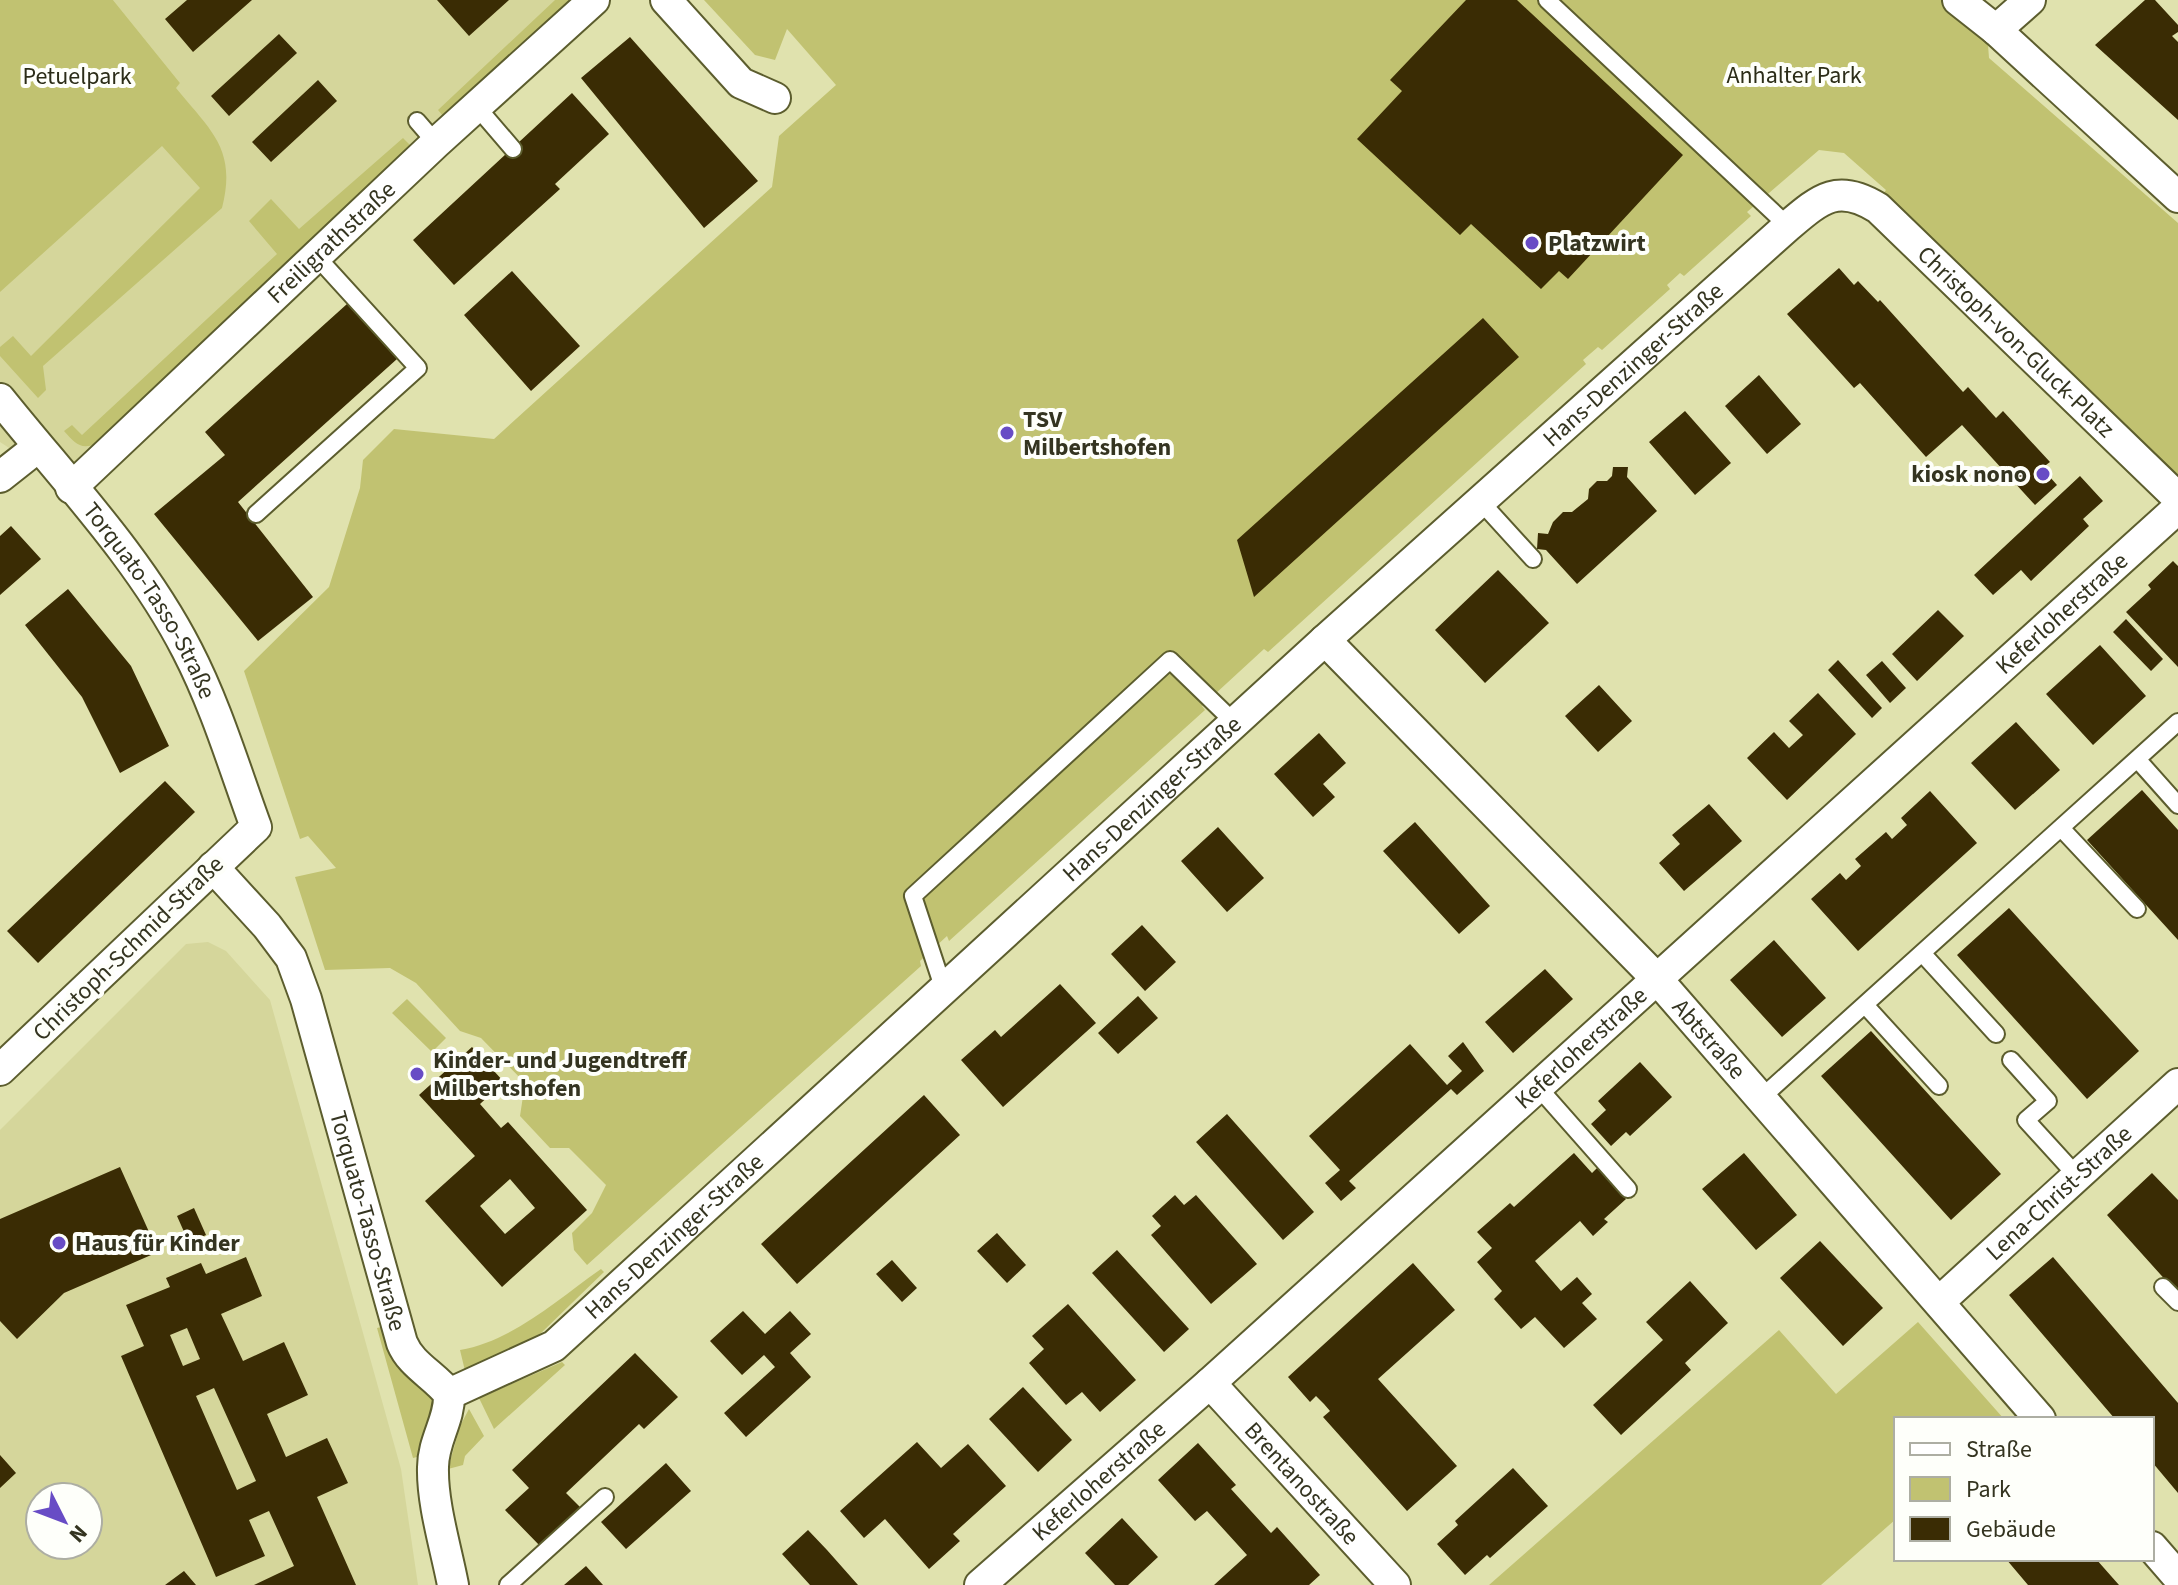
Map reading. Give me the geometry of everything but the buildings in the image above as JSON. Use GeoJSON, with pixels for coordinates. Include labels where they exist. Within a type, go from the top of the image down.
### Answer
{"type":"FeatureCollection","features":[{"type":"Feature","properties":{"kind":"street","name":"Freiligrathstraße"},"geometry":{"type":"LineString","coordinates":[[71,488],[317,257],[427,132],[477,107],[594,0]]}},
{"type":"Feature","properties":{"kind":"street"},"geometry":{"type":"LineString","coordinates":[[666,0],[741,83],[775,98]]}},
{"type":"Feature","properties":{"kind":"street"},"geometry":{"type":"LineString","coordinates":[[1958,0],[1996,30],[2178,197]]}},
{"type":"Feature","properties":{"kind":"street"},"geometry":{"type":"LineString","coordinates":[[1996,30],[2030,0]]}},
{"type":"Feature","properties":{"kind":"street","name":"Hans-Denzinger-Straße"},"geometry":{"type":"LineString","coordinates":[[449,1394],[554,1346],[1325,640],[1482,503],[1788,226],[1821,201],[1847,193]]}},
{"type":"Feature","properties":{"kind":"street","name":"Christoph-von-Gluck-Platz"},"geometry":{"type":"LineString","coordinates":[[1847,193],[1878,208],[2178,498]]}},
{"type":"Feature","properties":{"kind":"street","name":"Torquato-Tasso-Straße"},"geometry":{"type":"LineString","coordinates":[[0,399],[148,588],[186,647],[213,707],[256,827]]}},
{"type":"Feature","properties":{"kind":"street"},"geometry":{"type":"LineString","coordinates":[[0,477],[38,447]]}},
{"type":"Feature","properties":{"kind":"street","name":"Keferloherstraße"},"geometry":{"type":"LineString","coordinates":[[980,1585],[1210,1383],[2178,508]]}},
{"type":"Feature","properties":{"kind":"street","name":"Abtstraße"},"geometry":{"type":"LineString","coordinates":[[1325,640],[1657,979],[2038,1417]]}},
{"type":"Feature","properties":{"kind":"street","name":"Christoph-Schmid-Straße"},"geometry":{"type":"LineString","coordinates":[[0,1070],[256,827]]}},
{"type":"Feature","properties":{"kind":"street","name":"Torquato-Tasso-Straße"},"geometry":{"type":"LineString","coordinates":[[213,867],[267,926],[291,958],[306,999],[402,1343],[408,1358],[438,1381],[449,1394]]}},
{"type":"Feature","properties":{"kind":"street","name":"Lena-Christ-Straße"},"geometry":{"type":"LineString","coordinates":[[1939,1302],[2178,1084]]}},
{"type":"Feature","properties":{"kind":"street","name":"Brentanostraße"},"geometry":{"type":"LineString","coordinates":[[1210,1383],[1395,1585]]}},
{"type":"Feature","properties":{"kind":"street"},"geometry":{"type":"LineString","coordinates":[[449,1394],[444,1426],[434,1445],[432,1470],[453,1585]]}},
{"type":"Feature","properties":{"kind":"street"},"geometry":{"type":"LineString","coordinates":[[2154,1549],[2178,1577]]}},
{"type":"Feature","properties":{"kind":"lane"},"geometry":{"type":"LineString","coordinates":[[1547,0],[1788,226]]}},
{"type":"Feature","properties":{"kind":"lane"},"geometry":{"type":"LineString","coordinates":[[477,107],[513,149]]}},
{"type":"Feature","properties":{"kind":"lane"},"geometry":{"type":"LineString","coordinates":[[256,514],[418,368],[317,257]]}},
{"type":"Feature","properties":{"kind":"lane"},"geometry":{"type":"LineString","coordinates":[[1482,503],[1533,559]]}},
{"type":"Feature","properties":{"kind":"lane"},"geometry":{"type":"LineString","coordinates":[[944,990],[913,896],[1170,660],[1236,724]]}},
{"type":"Feature","properties":{"kind":"lane"},"geometry":{"type":"LineString","coordinates":[[1761,1098],[2178,722]]}},
{"type":"Feature","properties":{"kind":"lane"},"geometry":{"type":"LineString","coordinates":[[2137,759],[2178,805]]}},
{"type":"Feature","properties":{"kind":"lane"},"geometry":{"type":"LineString","coordinates":[[2061,828],[2137,909]]}},
{"type":"Feature","properties":{"kind":"lane"},"geometry":{"type":"LineString","coordinates":[[1922,953],[1996,1034]]}},
{"type":"Feature","properties":{"kind":"lane"},"geometry":{"type":"LineString","coordinates":[[1865,1005],[1939,1086]]}},
{"type":"Feature","properties":{"kind":"lane"},"geometry":{"type":"LineString","coordinates":[[2011,1060],[2048,1101],[2026,1120],[2077,1176]]}},
{"type":"Feature","properties":{"kind":"lane"},"geometry":{"type":"LineString","coordinates":[[1538,1087],[1628,1189]]}},
{"type":"Feature","properties":{"kind":"lane"},"geometry":{"type":"LineString","coordinates":[[2163,1287],[2178,1302]]}},
{"type":"Feature","properties":{"kind":"lane"},"geometry":{"type":"LineString","coordinates":[[508,1585],[605,1497]]}},
{"type":"Feature","properties":{"kind":"shaded area"},"geometry":{"type":"Polygon","coordinates":[[[113,0],[594,0],[63,483],[0,442],[0,254],[180,83],[113,0]]]}},
{"type":"Feature","properties":{"kind":"shaded area"},"geometry":{"type":"Polygon","coordinates":[[[208,942],[226,951],[270,1000],[401,1469],[418,1585],[0,1585],[0,1130],[186,944],[208,942]]]}},
{"type":"Feature","properties":{"kind":"green space","name":"Petuelpark"},"geometry":{"type":"Polygon","coordinates":[[[0,0],[113,0],[180,83],[176,88],[218,142],[226,170],[222,208],[43,366],[46,390],[38,398],[0,356],[0,347],[13,336],[31,356],[200,188],[162,146],[0,292],[0,0]]]}},
{"type":"Feature","properties":{"kind":"green space"},"geometry":{"type":"Polygon","coordinates":[[[555,0],[580,0],[448,122],[438,110],[555,0]]]}},
{"type":"Feature","properties":{"kind":"green space","name":"TSV Milbertshofen"},"geometry":{"type":"Polygon","coordinates":[[[704,0],[1945,0],[1987,32],[1989,58],[2178,223],[2178,486],[1883,194],[1886,190],[1844,153],[1819,150],[1747,212],[1751,216],[1684,276],[1680,273],[1667,285],[1670,289],[1602,350],[1598,347],[1583,360],[1586,364],[1268,652],[1264,649],[1202,706],[1205,710],[949,941],[947,936],[920,961],[921,966],[587,1265],[574,1250],[572,1233],[592,1213],[606,1185],[569,1148],[550,1148],[520,1116],[525,1083],[481,1038],[460,1031],[416,983],[390,968],[325,970],[295,877],[336,868],[308,836],[300,839],[244,671],[329,587],[360,488],[363,460],[394,429],[494,439],[772,187],[779,136],[836,85],[787,29],[775,60],[755,55],[704,0]]]}},
{"type":"Feature","properties":{"kind":"green space"},"geometry":{"type":"Polygon","coordinates":[[[403,138],[415,150],[96,444],[86,446],[71,439],[64,431],[72,425],[82,435],[277,254],[249,221],[271,199],[299,229],[403,138]]]}},
{"type":"Feature","properties":{"kind":"green space"},"geometry":{"type":"Polygon","coordinates":[[[407,999],[446,1038],[432,1052],[392,1013],[407,999]]]}},
{"type":"Feature","properties":{"kind":"green space"},"geometry":{"type":"Polygon","coordinates":[[[601,1269],[604,1272],[539,1335],[466,1375],[460,1350],[480,1345],[517,1328],[601,1269]]]}},
{"type":"Feature","properties":{"kind":"green space"},"geometry":{"type":"Polygon","coordinates":[[[1918,1322],[2002,1417],[1894,1417],[1894,1521],[1821,1585],[1489,1585],[1779,1330],[1836,1394],[1918,1322]]]}},
{"type":"Feature","properties":{"kind":"green space"},"geometry":{"type":"Polygon","coordinates":[[[385,1326],[402,1373],[413,1377],[435,1397],[432,1433],[421,1446],[421,1456],[413,1458],[377,1328],[385,1326]]]}},
{"type":"Feature","properties":{"kind":"green space"},"geometry":{"type":"Polygon","coordinates":[[[562,1362],[565,1365],[494,1429],[479,1398],[562,1362]]]}},
{"type":"Feature","properties":{"kind":"green space"},"geometry":{"type":"Polygon","coordinates":[[[469,1409],[484,1436],[465,1456],[463,1465],[448,1469],[460,1426],[469,1409]]]}},
{"type":"Feature","properties":{"kind":"place","name":"Platzwirt"},"geometry":{"type":"Point","coordinates":[1532,243]}},
{"type":"Feature","properties":{"kind":"place","name":"TSV Milbertshofen"},"geometry":{"type":"Point","coordinates":[1007,433]}},
{"type":"Feature","properties":{"kind":"place","name":"kiosk nono"},"geometry":{"type":"Point","coordinates":[2043,474]}},
{"type":"Feature","properties":{"kind":"place","name":"Kinder- und Jugendtreff Milbertshofen"},"geometry":{"type":"Point","coordinates":[417,1074]}},
{"type":"Feature","properties":{"kind":"place","name":"Haus für Kinder"},"geometry":{"type":"Point","coordinates":[59,1243]}},
{"type":"Feature","properties":{"kind":"park label","name":"Anhalter Park"},"geometry":{"type":"Point","coordinates":[1794,75]}}]}
